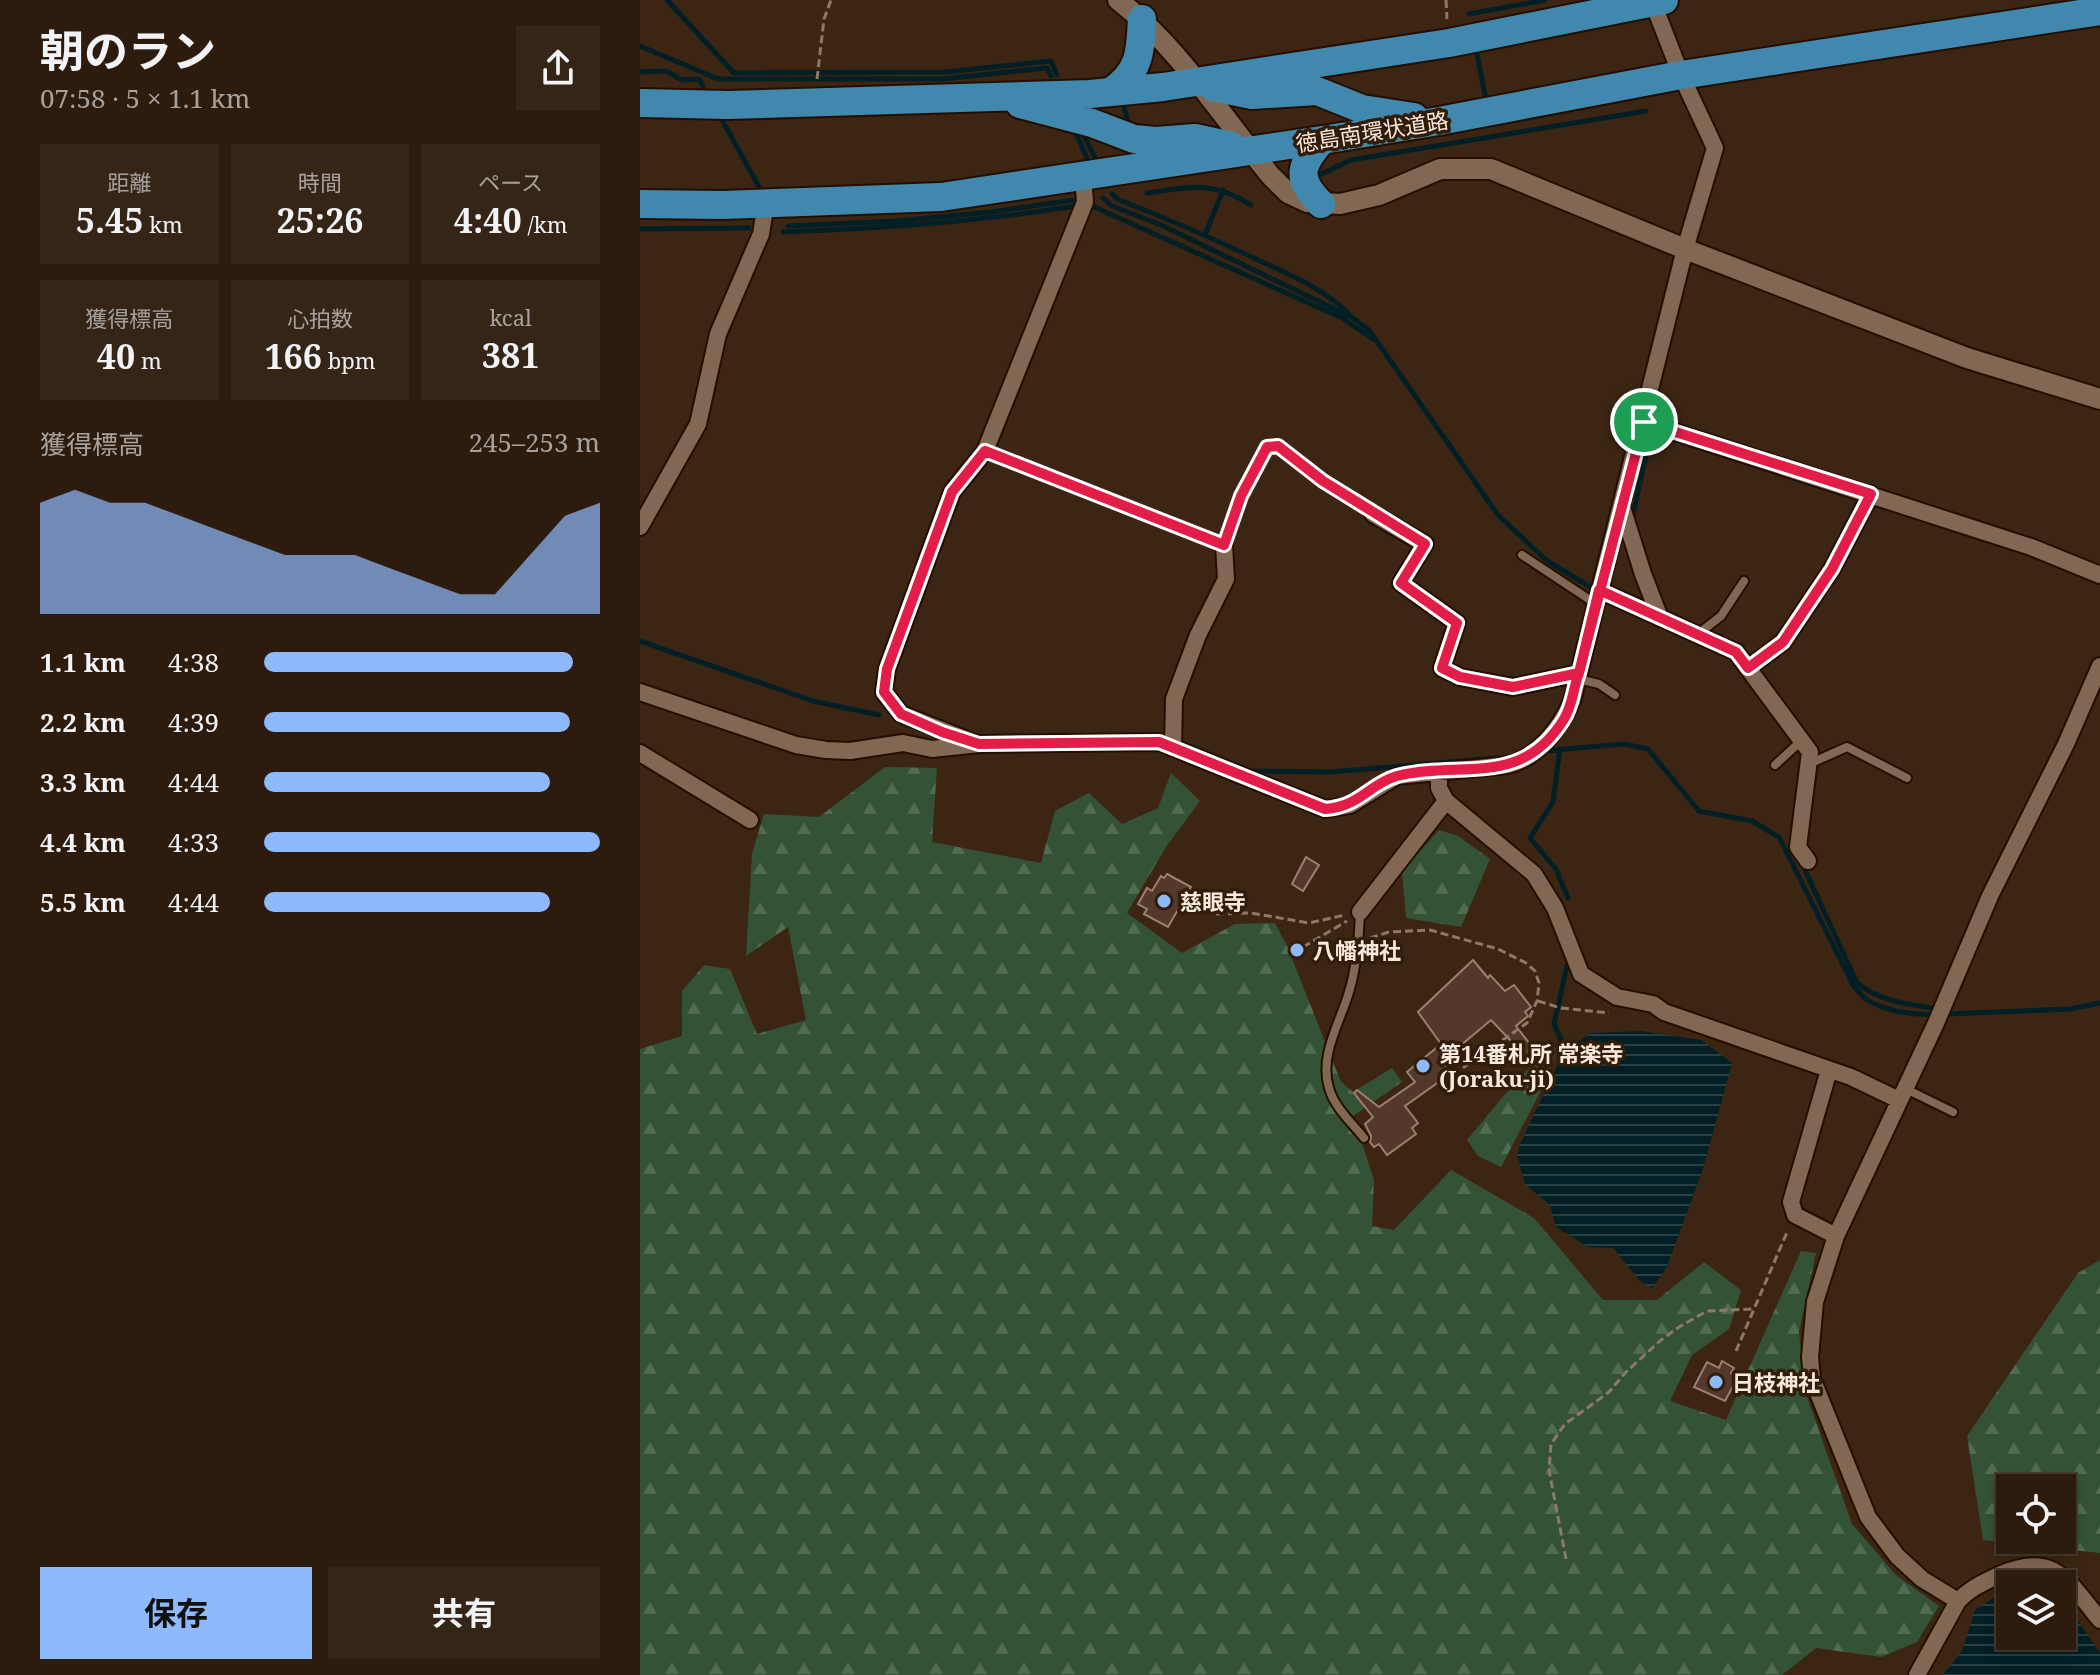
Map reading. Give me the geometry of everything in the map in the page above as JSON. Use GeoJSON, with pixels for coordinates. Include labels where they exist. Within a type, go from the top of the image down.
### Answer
{"type":"FeatureCollection","features":[{"type":"Feature","properties":{"kind":"highway"},"geometry":{"type":"LineString","coordinates":[[640,103],[728,105],[997,97],[1198,83],[1449,43],[1658,1]]}},
{"type":"Feature","properties":{"kind":"highway","name":"徳島南環状道路"},"geometry":{"type":"LineString","coordinates":[[640,204],[941,197],[1322,140],[1681,75],[2100,11]]}},
{"type":"Feature","properties":{"kind":"highway"},"geometry":{"type":"LineString","coordinates":[[1112,91],[1123,83],[1138,60],[1142,19]]}},
{"type":"Feature","properties":{"kind":"highway"},"geometry":{"type":"LineString","coordinates":[[1198,83],[1252,95],[1317,91],[1362,109],[1439,121]]}},
{"type":"Feature","properties":{"kind":"highway"},"geometry":{"type":"LineString","coordinates":[[997,97],[1092,123],[1134,139],[1195,138],[1249,149]]}},
{"type":"Feature","properties":{"kind":"highway"},"geometry":{"type":"LineString","coordinates":[[1321,204],[1307,189],[1303,175],[1305,163],[1322,140]]}},
{"type":"Feature","properties":{"kind":"street"},"geometry":{"type":"LineString","coordinates":[[1118,0],[1169,47],[1249,149],[1288,193],[1307,202],[1340,204],[1379,195],[1440,169],[1491,169],[1685,249],[1967,358],[2100,399]]}},
{"type":"Feature","properties":{"kind":"street"},"geometry":{"type":"LineString","coordinates":[[640,692],[796,745],[850,751],[903,743],[932,749],[979,744],[1159,742],[1325,809],[1350,805],[1397,776],[1508,765],[1534,752],[1564,719],[1572,701],[1685,249],[1715,148],[1681,75],[1658,1]]}},
{"type":"Feature","properties":{"kind":"street"},"geometry":{"type":"LineString","coordinates":[[979,744],[901,714],[884,692],[887,669],[952,492],[985,451],[1085,202],[1083,176]]}},
{"type":"Feature","properties":{"kind":"street"},"geometry":{"type":"LineString","coordinates":[[640,527],[698,424],[718,334],[761,234],[766,203]]}},
{"type":"Feature","properties":{"kind":"street"},"geometry":{"type":"LineString","coordinates":[[1644,422],[2031,547],[2100,575]]}},
{"type":"Feature","properties":{"kind":"street"},"geometry":{"type":"LineString","coordinates":[[1748,668],[1783,642],[1832,569],[1871,494]]}},
{"type":"Feature","properties":{"kind":"street"},"geometry":{"type":"LineString","coordinates":[[1622,507],[1660,618]]}},
{"type":"Feature","properties":{"kind":"street"},"geometry":{"type":"LineString","coordinates":[[1373,514],[1425,544],[1401,583],[1457,623],[1442,668],[1460,677],[1513,687],[1578,676]]}},
{"type":"Feature","properties":{"kind":"street"},"geometry":{"type":"LineString","coordinates":[[1173,748],[1174,699],[1198,635],[1226,579],[1224,545]]}},
{"type":"Feature","properties":{"kind":"street"},"geometry":{"type":"LineString","coordinates":[[1597,597],[1660,618],[1736,652],[1810,752],[1798,847],[1808,861]]}},
{"type":"Feature","properties":{"kind":"street"},"geometry":{"type":"LineString","coordinates":[[1958,1601],[1922,1579],[1897,1556],[1868,1517],[1812,1378],[1810,1357],[1815,1302],[1836,1236],[1936,1023],[1990,896],[2066,744],[2100,666]]}},
{"type":"Feature","properties":{"kind":"street"},"geometry":{"type":"LineString","coordinates":[[640,753],[750,820]]}},
{"type":"Feature","properties":{"kind":"street"},"geometry":{"type":"LineString","coordinates":[[1439,772],[1439,788],[1446,801],[1534,874],[1555,908],[1581,974],[1602,989],[1617,997],[1653,1004],[1664,1012],[1902,1094]]}},
{"type":"Feature","properties":{"kind":"street"},"geometry":{"type":"LineString","coordinates":[[1360,912],[1446,801]]}},
{"type":"Feature","properties":{"kind":"street"},"geometry":{"type":"LineString","coordinates":[[1829,1070],[1791,1202],[1795,1215],[1836,1236]]}},
{"type":"Feature","properties":{"kind":"street"},"geometry":{"type":"LineString","coordinates":[[1917,1675],[1958,1601],[1973,1587],[2019,1567],[2036,1565],[2051,1569],[2067,1580],[2100,1620]]}},
{"type":"Feature","properties":{"kind":"lane"},"geometry":{"type":"LineString","coordinates":[[1522,555],[1597,597]]}},
{"type":"Feature","properties":{"kind":"lane"},"geometry":{"type":"LineString","coordinates":[[1697,635],[1721,616],[1744,581]]}},
{"type":"Feature","properties":{"kind":"lane"},"geometry":{"type":"LineString","coordinates":[[1578,676],[1599,684],[1615,695]]}},
{"type":"Feature","properties":{"kind":"lane"},"geometry":{"type":"LineString","coordinates":[[1775,765],[1801,740]]}},
{"type":"Feature","properties":{"kind":"lane"},"geometry":{"type":"LineString","coordinates":[[1808,764],[1847,747],[1907,778]]}},
{"type":"Feature","properties":{"kind":"lane"},"geometry":{"type":"LineString","coordinates":[[1360,912],[1359,941],[1350,990],[1330,1043],[1326,1067],[1333,1099],[1364,1138]]}},
{"type":"Feature","properties":{"kind":"lane"},"geometry":{"type":"LineString","coordinates":[[1902,1094],[1953,1112]]}},
{"type":"Feature","properties":{"kind":"path"},"geometry":{"type":"LineString","coordinates":[[818,69],[824,19],[831,0]]}},
{"type":"Feature","properties":{"kind":"path"},"geometry":{"type":"LineString","coordinates":[[985,451],[1224,545],[1241,496],[1267,447],[1278,446],[1373,514]]}},
{"type":"Feature","properties":{"kind":"path"},"geometry":{"type":"LineString","coordinates":[[1216,914],[1251,913],[1309,923],[1360,912]]}},
{"type":"Feature","properties":{"kind":"path"},"geometry":{"type":"LineString","coordinates":[[1303,947],[1360,912]]}},
{"type":"Feature","properties":{"kind":"path"},"geometry":{"type":"LineString","coordinates":[[1359,941],[1389,932],[1430,930],[1498,949],[1535,971],[1539,983],[1537,1001],[1527,1023],[1460,1070]]}},
{"type":"Feature","properties":{"kind":"path"},"geometry":{"type":"LineString","coordinates":[[1537,1001],[1561,1008]]}},
{"type":"Feature","properties":{"kind":"path"},"geometry":{"type":"LineString","coordinates":[[1736,1351],[1795,1215]]}},
{"type":"Feature","properties":{"kind":"path"},"geometry":{"type":"LineString","coordinates":[[1566,1559],[1549,1470],[1551,1444],[1565,1424],[1609,1392],[1626,1372],[1679,1327],[1707,1311],[1753,1309]]}},
{"type":"Feature","properties":{"kind":"green space"},"geometry":{"type":"Polygon","coordinates":[[[885,767],[937,768],[932,842],[1041,863],[1055,811],[1089,793],[1122,824],[1158,808],[1171,773],[1200,801],[1166,847],[1127,913],[1182,953],[1235,924],[1275,923],[1341,1082],[1353,1092],[1392,1068],[1402,1082],[1353,1116],[1374,1180],[1372,1226],[1394,1230],[1451,1170],[1534,1218],[1603,1300],[1657,1300],[1704,1262],[1741,1290],[1729,1329],[1692,1355],[1670,1401],[1726,1420],[1801,1251],[1816,1253],[1799,1332],[1806,1394],[1852,1524],[1896,1575],[1939,1606],[1917,1642],[1881,1657],[1816,1648],[1782,1675],[640,1675],[640,1049],[682,1036],[682,991],[704,965],[730,969],[757,1034],[806,1020],[788,927],[746,956],[752,854],[764,814],[819,817],[885,767]]]}},
{"type":"Feature","properties":{"kind":"green space"},"geometry":{"type":"Polygon","coordinates":[[[1439,830],[1458,836],[1490,859],[1461,927],[1406,918],[1402,871],[1439,830]]]}},
{"type":"Feature","properties":{"kind":"green space"},"geometry":{"type":"Polygon","coordinates":[[[1558,1047],[1544,1085],[1501,1167],[1478,1156],[1467,1140],[1548,1048],[1558,1047]]]}},
{"type":"Feature","properties":{"kind":"green space"},"geometry":{"type":"Polygon","coordinates":[[[2100,1260],[2100,1553],[2076,1550],[2076,1474],[1996,1474],[1996,1541],[1983,1540],[1967,1436],[2078,1273],[2100,1260]]]}},
{"type":"Feature","properties":{"kind":"water"},"geometry":{"type":"Polygon","coordinates":[[[1641,1031],[1701,1040],[1732,1063],[1703,1169],[1666,1269],[1652,1288],[1639,1280],[1613,1248],[1588,1247],[1556,1227],[1550,1205],[1525,1184],[1517,1156],[1565,1049],[1592,1033],[1641,1031]]]}},
{"type":"Feature","properties":{"kind":"water"},"geometry":{"type":"Polygon","coordinates":[[[1996,1596],[1996,1650],[2076,1650],[2076,1618],[2100,1653],[2100,1675],[1943,1675],[1962,1651],[1975,1610],[1996,1596]]]}},
{"type":"Feature","properties":{"kind":"building"},"geometry":{"type":"Polygon","coordinates":[[[1306,857],[1319,865],[1303,891],[1292,884],[1306,857]]]}},
{"type":"Feature","properties":{"kind":"building"},"geometry":{"type":"Polygon","coordinates":[[[1167,874],[1191,887],[1168,927],[1144,914],[1147,909],[1138,904],[1147,888],[1152,891],[1161,876],[1164,878],[1167,874]]]}},
{"type":"Feature","properties":{"kind":"building"},"geometry":{"type":"Polygon","coordinates":[[[1473,960],[1488,978],[1490,975],[1505,991],[1514,985],[1531,1007],[1525,1012],[1528,1016],[1516,1026],[1539,1056],[1531,1062],[1491,1020],[1442,1061],[1450,1074],[1405,1106],[1418,1123],[1412,1128],[1416,1134],[1387,1155],[1379,1144],[1374,1147],[1370,1142],[1371,1136],[1365,1124],[1373,1117],[1354,1093],[1357,1090],[1379,1107],[1415,1082],[1407,1072],[1441,1044],[1418,1012],[1473,960]]]}},
{"type":"Feature","properties":{"kind":"building"},"geometry":{"type":"Polygon","coordinates":[[[1722,1361],[1734,1368],[1731,1373],[1738,1377],[1725,1401],[1694,1387],[1707,1362],[1719,1368],[1722,1361]]]}},
{"type":"Feature","properties":{"kind":"waterway"},"geometry":{"type":"LineString","coordinates":[[667,0],[734,73],[945,72],[1051,61],[1057,75]]}},
{"type":"Feature","properties":{"kind":"waterway"},"geometry":{"type":"LineString","coordinates":[[1469,14],[1545,0]]}},
{"type":"Feature","properties":{"kind":"waterway"},"geometry":{"type":"LineString","coordinates":[[640,46],[718,79],[943,79],[1047,68],[1051,76]]}},
{"type":"Feature","properties":{"kind":"waterway"},"geometry":{"type":"LineString","coordinates":[[1476,49],[1486,100]]}},
{"type":"Feature","properties":{"kind":"waterway"},"geometry":{"type":"LineString","coordinates":[[640,72],[666,71],[682,80],[699,79],[703,86]]}},
{"type":"Feature","properties":{"kind":"waterway"},"geometry":{"type":"LineString","coordinates":[[1124,107],[1129,125]]}},
{"type":"Feature","properties":{"kind":"waterway"},"geometry":{"type":"LineString","coordinates":[[1315,177],[1351,160],[1646,111]]}},
{"type":"Feature","properties":{"kind":"waterway"},"geometry":{"type":"LineString","coordinates":[[721,118],[763,194]]}},
{"type":"Feature","properties":{"kind":"waterway"},"geometry":{"type":"LineString","coordinates":[[1075,131],[1088,160]]}},
{"type":"Feature","properties":{"kind":"waterway"},"geometry":{"type":"LineString","coordinates":[[1083,133],[1096,160]]}},
{"type":"Feature","properties":{"kind":"waterway"},"geometry":{"type":"LineString","coordinates":[[1147,193],[1200,187],[1224,192],[1251,205]]}},
{"type":"Feature","properties":{"kind":"waterway"},"geometry":{"type":"LineString","coordinates":[[1205,235],[1223,190]]}},
{"type":"Feature","properties":{"kind":"waterway"},"geometry":{"type":"LineString","coordinates":[[1112,194],[1119,200],[1294,277],[1317,289],[1349,314]]}},
{"type":"Feature","properties":{"kind":"waterway"},"geometry":{"type":"LineString","coordinates":[[1103,198],[1112,206],[1161,225],[1353,318],[1369,330],[1498,515],[1546,560],[1592,588]]}},
{"type":"Feature","properties":{"kind":"waterway"},"geometry":{"type":"LineString","coordinates":[[788,226],[898,221],[1074,200]]}},
{"type":"Feature","properties":{"kind":"waterway"},"geometry":{"type":"LineString","coordinates":[[783,232],[929,224],[1075,206]]}},
{"type":"Feature","properties":{"kind":"waterway"},"geometry":{"type":"LineString","coordinates":[[1092,206],[1342,318],[1373,339]]}},
{"type":"Feature","properties":{"kind":"waterway"},"geometry":{"type":"LineString","coordinates":[[640,229],[749,228]]}},
{"type":"Feature","properties":{"kind":"waterway"},"geometry":{"type":"LineString","coordinates":[[1632,519],[1649,442]]}},
{"type":"Feature","properties":{"kind":"waterway"},"geometry":{"type":"LineString","coordinates":[[640,641],[813,701],[879,715]]}},
{"type":"Feature","properties":{"kind":"waterway"},"geometry":{"type":"LineString","coordinates":[[1542,751],[1624,744],[1648,749],[1699,811],[1752,821],[1779,837],[1853,985],[1862,996],[1890,1010],[1936,1014]]}},
{"type":"Feature","properties":{"kind":"waterway"},"geometry":{"type":"LineString","coordinates":[[1560,749],[1553,802],[1530,838],[1556,869],[1568,898]]}},
{"type":"Feature","properties":{"kind":"waterway"},"geometry":{"type":"LineString","coordinates":[[1251,771],[1331,772],[1496,758]]}},
{"type":"Feature","properties":{"kind":"waterway"},"geometry":{"type":"LineString","coordinates":[[1805,870],[1857,983],[1885,998],[1938,1009]]}},
{"type":"Feature","properties":{"kind":"waterway"},"geometry":{"type":"LineString","coordinates":[[1565,1049],[1554,1024],[1567,966]]}},
{"type":"Feature","properties":{"kind":"waterway"},"geometry":{"type":"LineString","coordinates":[[1946,1014],[2070,1009],[2100,1003]]}},
{"type":"Feature","properties":{"kind":"place","name":"慈眼寺"},"geometry":{"type":"Point","coordinates":[1164,901]}},
{"type":"Feature","properties":{"kind":"place","name":"八幡神社"},"geometry":{"type":"Point","coordinates":[1297,950]}},
{"type":"Feature","properties":{"kind":"place","name":"第14番札所 常楽寺 (Joraku-ji)"},"geometry":{"type":"Point","coordinates":[1423,1066]}},
{"type":"Feature","properties":{"kind":"place","name":"日枝神社"},"geometry":{"type":"Point","coordinates":[1716,1382]}},
{"type":"Feature","properties":{"kind":"route"},"geometry":{"type":"LineString","coordinates":[[1644,422],[1599,590],[1590,627],[1579,673],[1513,687],[1460,677],[1442,668],[1457,623],[1401,583],[1425,544],[1323,481],[1278,446],[1267,447],[1241,496],[1224,545],[985,451],[952,492],[887,669],[884,692],[901,714],[979,744],[1159,742],[1325,809],[1350,805],[1397,776],[1519,762],[1552,735],[1564,719],[1572,701],[1577,678],[1579,673],[1599,590],[1736,652],[1748,668],[1783,642],[1832,569],[1871,494],[1644,422]]}}]}
